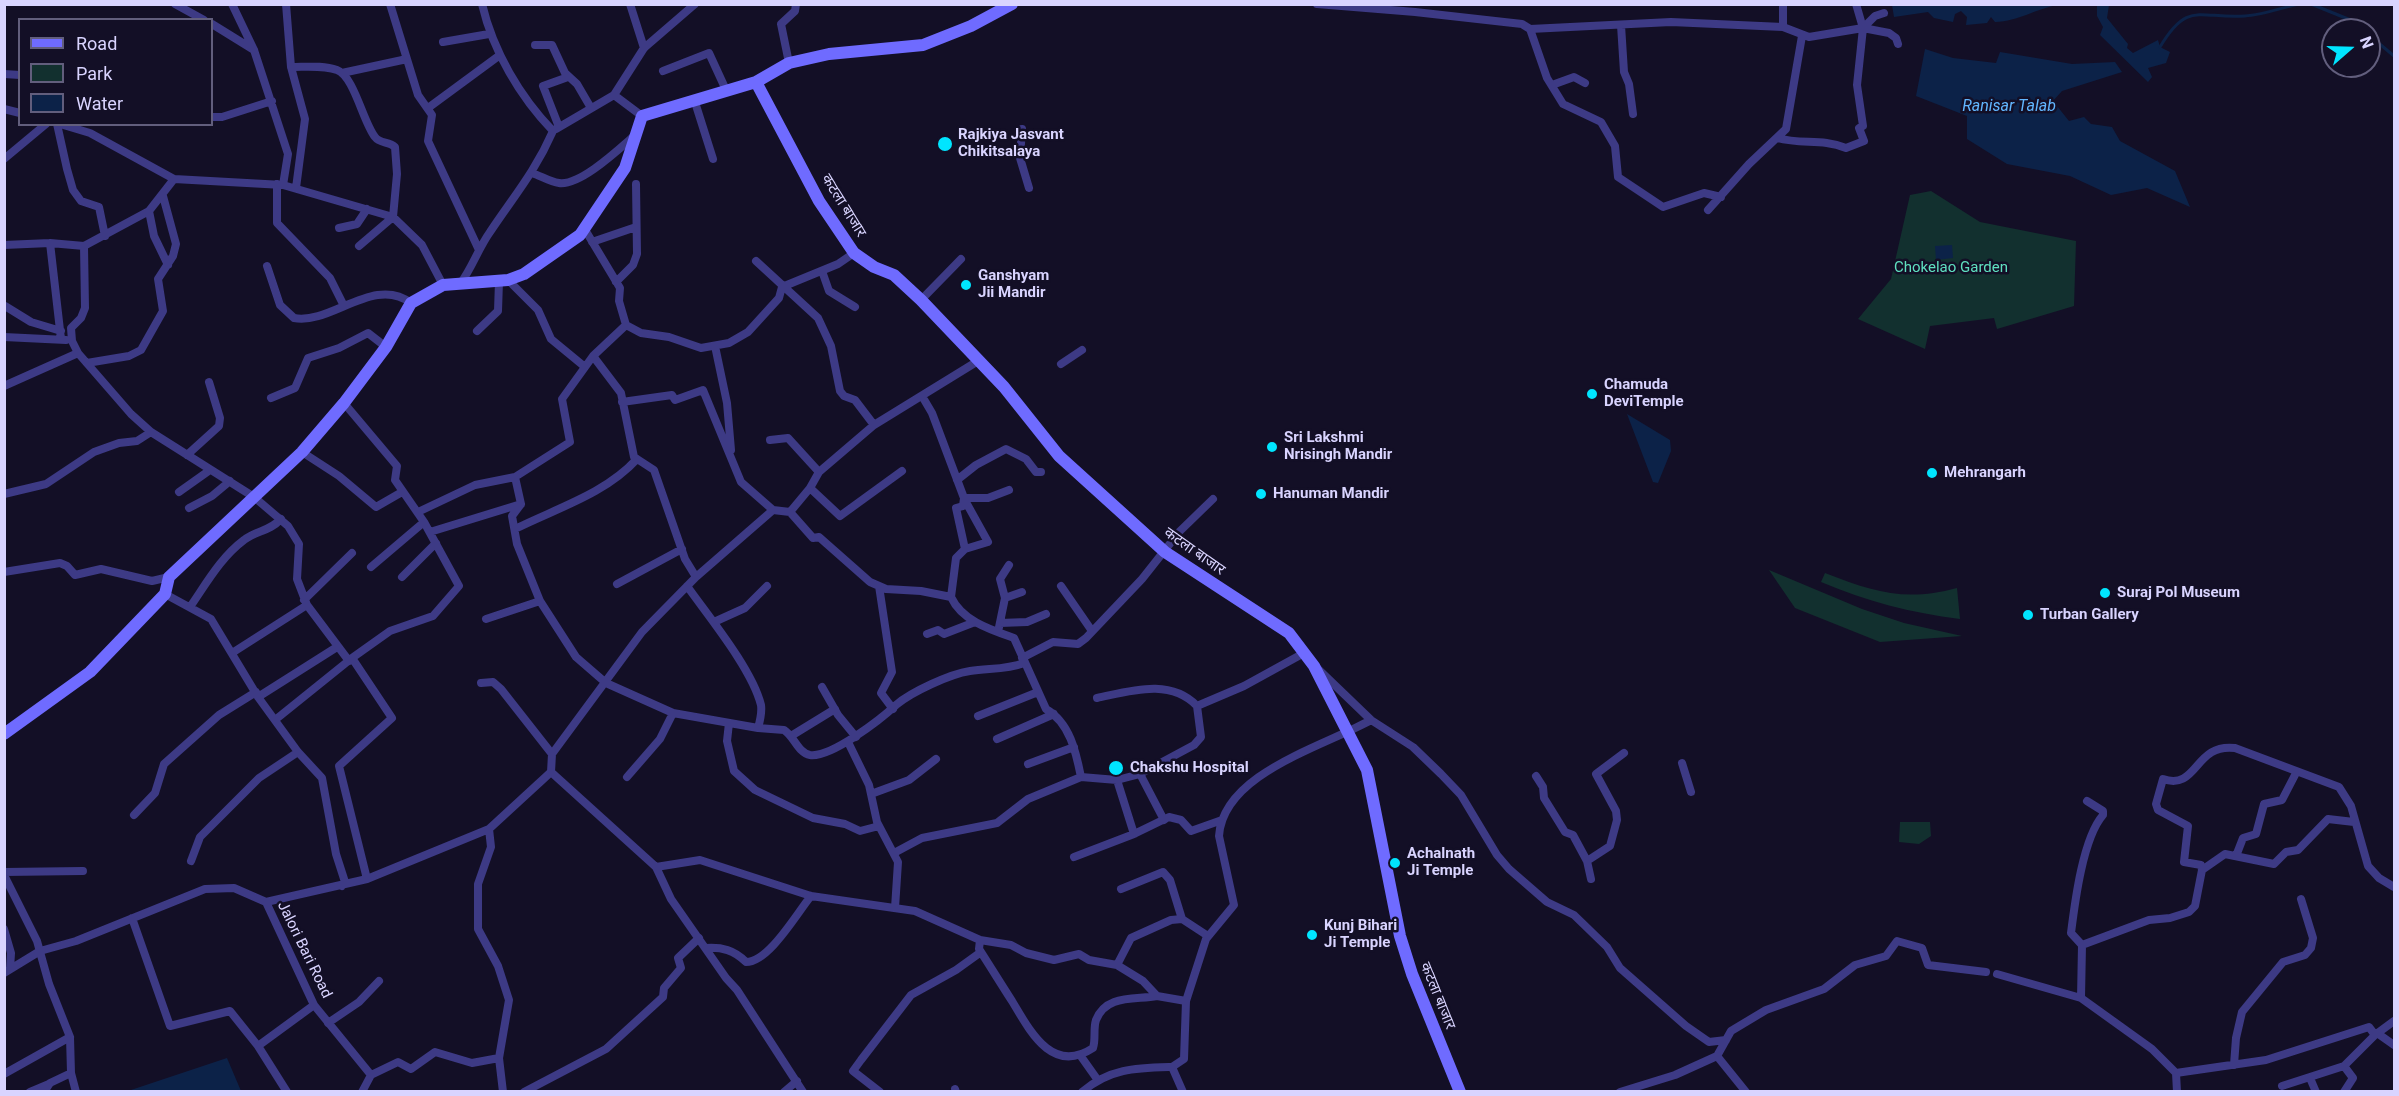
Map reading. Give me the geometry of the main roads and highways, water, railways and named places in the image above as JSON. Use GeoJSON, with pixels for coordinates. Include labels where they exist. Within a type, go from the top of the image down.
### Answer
{"type":"FeatureCollection","features":[{"type":"Feature","properties":{"kind":"water"},"geometry":{"type":"Polygon","coordinates":[[[1892,4],[2058,5],[2012,19],[1995,22],[1991,17],[1987,23],[1966,25],[1967,17],[1961,11],[1955,14],[1953,22],[1934,18],[1928,12],[1894,17],[1892,4]]]}},
{"type":"Feature","properties":{"kind":"water"},"geometry":{"type":"Polygon","coordinates":[[[2097,5],[2109,5],[2107,18],[2128,44],[2127,48],[2133,53],[2158,40],[2160,47],[2170,52],[2166,63],[2148,68],[2152,77],[2148,82],[2100,35],[2103,27],[2097,16],[2097,5]]]}},
{"type":"Feature","properties":{"kind":"water","name":"Ranisar Talab"},"geometry":{"type":"Polygon","coordinates":[[[1925,49],[1953,58],[1996,63],[2000,52],[2072,64],[2115,62],[2122,72],[2062,91],[2053,101],[2069,121],[2084,117],[2091,124],[2112,127],[2120,141],[2175,171],[2190,207],[2147,188],[2111,195],[2070,176],[2007,164],[1967,139],[1967,116],[1916,96],[1925,49]]]}},
{"type":"Feature","properties":{"kind":"water"},"geometry":{"type":"Polygon","coordinates":[[[1952,245],[1953,258],[1936,260],[1935,246],[1952,245]]]}},
{"type":"Feature","properties":{"kind":"water"},"geometry":{"type":"Polygon","coordinates":[[[1627,414],[1670,440],[1671,451],[1658,483],[1653,482],[1627,414]]]}},
{"type":"Feature","properties":{"kind":"water"},"geometry":{"type":"Polygon","coordinates":[[[227,1058],[241,1091],[128,1091],[227,1058]]]}},
{"type":"Feature","properties":{"kind":"waterway"},"geometry":{"type":"LineString","coordinates":[[2160,47],[2170,32],[2187,17],[2251,15],[2299,4]]}},
{"type":"Feature","properties":{"kind":"waterway"},"geometry":{"type":"LineString","coordinates":[[2311,4],[2346,18]]}},
{"type":"Feature","properties":{"kind":"waterway"},"geometry":{"type":"LineString","coordinates":[[2381,45],[2394,56]]}},
{"type":"Feature","properties":{"kind":"place","name":"Rajkiya Jasvant Chikitsalaya"},"geometry":{"type":"Point","coordinates":[945,144]}},
{"type":"Feature","properties":{"kind":"place","name":"Ganshyam Jii Mandir"},"geometry":{"type":"Point","coordinates":[966,285]}},
{"type":"Feature","properties":{"kind":"place","name":"Chamuda DeviTemple"},"geometry":{"type":"Point","coordinates":[1592,394]}},
{"type":"Feature","properties":{"kind":"place","name":"Sri Lakshmi Nrisingh Mandir"},"geometry":{"type":"Point","coordinates":[1272,447]}},
{"type":"Feature","properties":{"kind":"place","name":"Mehrangarh"},"geometry":{"type":"Point","coordinates":[1932,473]}},
{"type":"Feature","properties":{"kind":"place","name":"Hanuman Mandir"},"geometry":{"type":"Point","coordinates":[1261,494]}},
{"type":"Feature","properties":{"kind":"place","name":"Suraj Pol Museum"},"geometry":{"type":"Point","coordinates":[2105,593]}},
{"type":"Feature","properties":{"kind":"place","name":"Turban Gallery"},"geometry":{"type":"Point","coordinates":[2028,615]}},
{"type":"Feature","properties":{"kind":"place","name":"Chakshu Hospital"},"geometry":{"type":"Point","coordinates":[1116,768]}},
{"type":"Feature","properties":{"kind":"place","name":"Achalnath Ji Temple"},"geometry":{"type":"Point","coordinates":[1395,863]}},
{"type":"Feature","properties":{"kind":"place","name":"Kunj Bihari Ji Temple"},"geometry":{"type":"Point","coordinates":[1312,935]}},
{"type":"Feature","properties":{"kind":"park label","name":"Chokelao Garden"},"geometry":{"type":"Point","coordinates":[1951,268]}}]}
